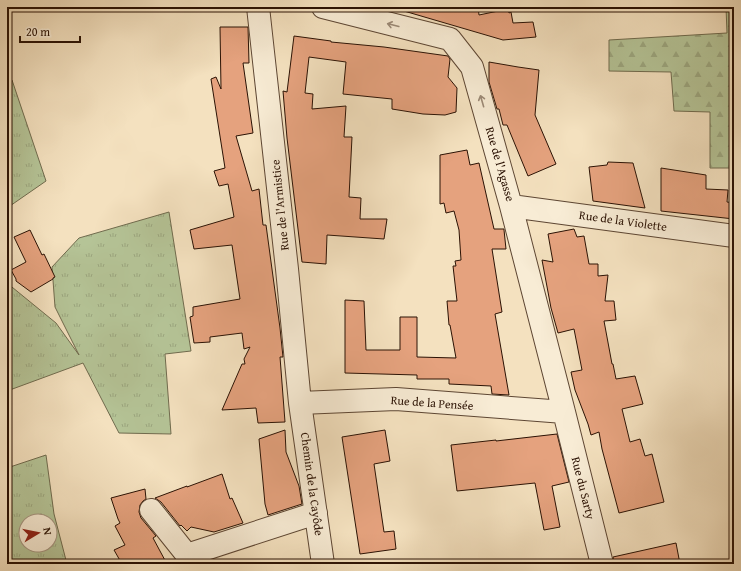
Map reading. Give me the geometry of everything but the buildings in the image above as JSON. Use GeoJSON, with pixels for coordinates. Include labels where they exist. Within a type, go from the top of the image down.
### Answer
{"type":"FeatureCollection","features":[{"type":"Feature","properties":{"kind":"street","name":"Rue de l'Armistice"},"geometry":{"type":"LineString","coordinates":[[258,7],[287,269],[300,403]]}},
{"type":"Feature","properties":{"kind":"street","name":"Rue de l'Agasse"},"geometry":{"type":"LineString","coordinates":[[331,8],[450,39],[472,67],[512,206],[564,412]]}},
{"type":"Feature","properties":{"kind":"street","name":"Rue de la Violette"},"geometry":{"type":"LineString","coordinates":[[512,206],[734,236]]}},
{"type":"Feature","properties":{"kind":"street","name":"Rue de la Pensée"},"geometry":{"type":"LineString","coordinates":[[300,403],[396,399],[564,412]]}},
{"type":"Feature","properties":{"kind":"street","name":"Chemin de la Cayôde"},"geometry":{"type":"LineString","coordinates":[[300,403],[323,564]]}},
{"type":"Feature","properties":{"kind":"street","name":"Rue du Sarty"},"geometry":{"type":"LineString","coordinates":[[564,412],[602,564]]}},
{"type":"Feature","properties":{"kind":"street"},"geometry":{"type":"LineString","coordinates":[[151,510],[187,560],[316,513]]}},
{"type":"Feature","properties":{"kind":"green space"},"geometry":{"type":"Polygon","coordinates":[[[726,7],[734,7],[734,168],[710,168],[710,112],[674,111],[671,72],[609,71],[609,40],[727,33],[726,7]]]}},
{"type":"Feature","properties":{"kind":"green space"},"geometry":{"type":"Polygon","coordinates":[[[12,80],[46,181],[7,208],[7,82],[12,80]]]}},
{"type":"Feature","properties":{"kind":"green space"},"geometry":{"type":"Polygon","coordinates":[[[169,212],[191,351],[165,354],[171,434],[119,433],[83,363],[7,391],[7,283],[56,323],[79,355],[55,307],[52,267],[79,238],[169,212]]]}},
{"type":"Feature","properties":{"kind":"green space"},"geometry":{"type":"Polygon","coordinates":[[[46,455],[54,513],[18,513],[18,553],[58,553],[58,529],[67,564],[7,564],[10,467],[46,455]]]}}]}
